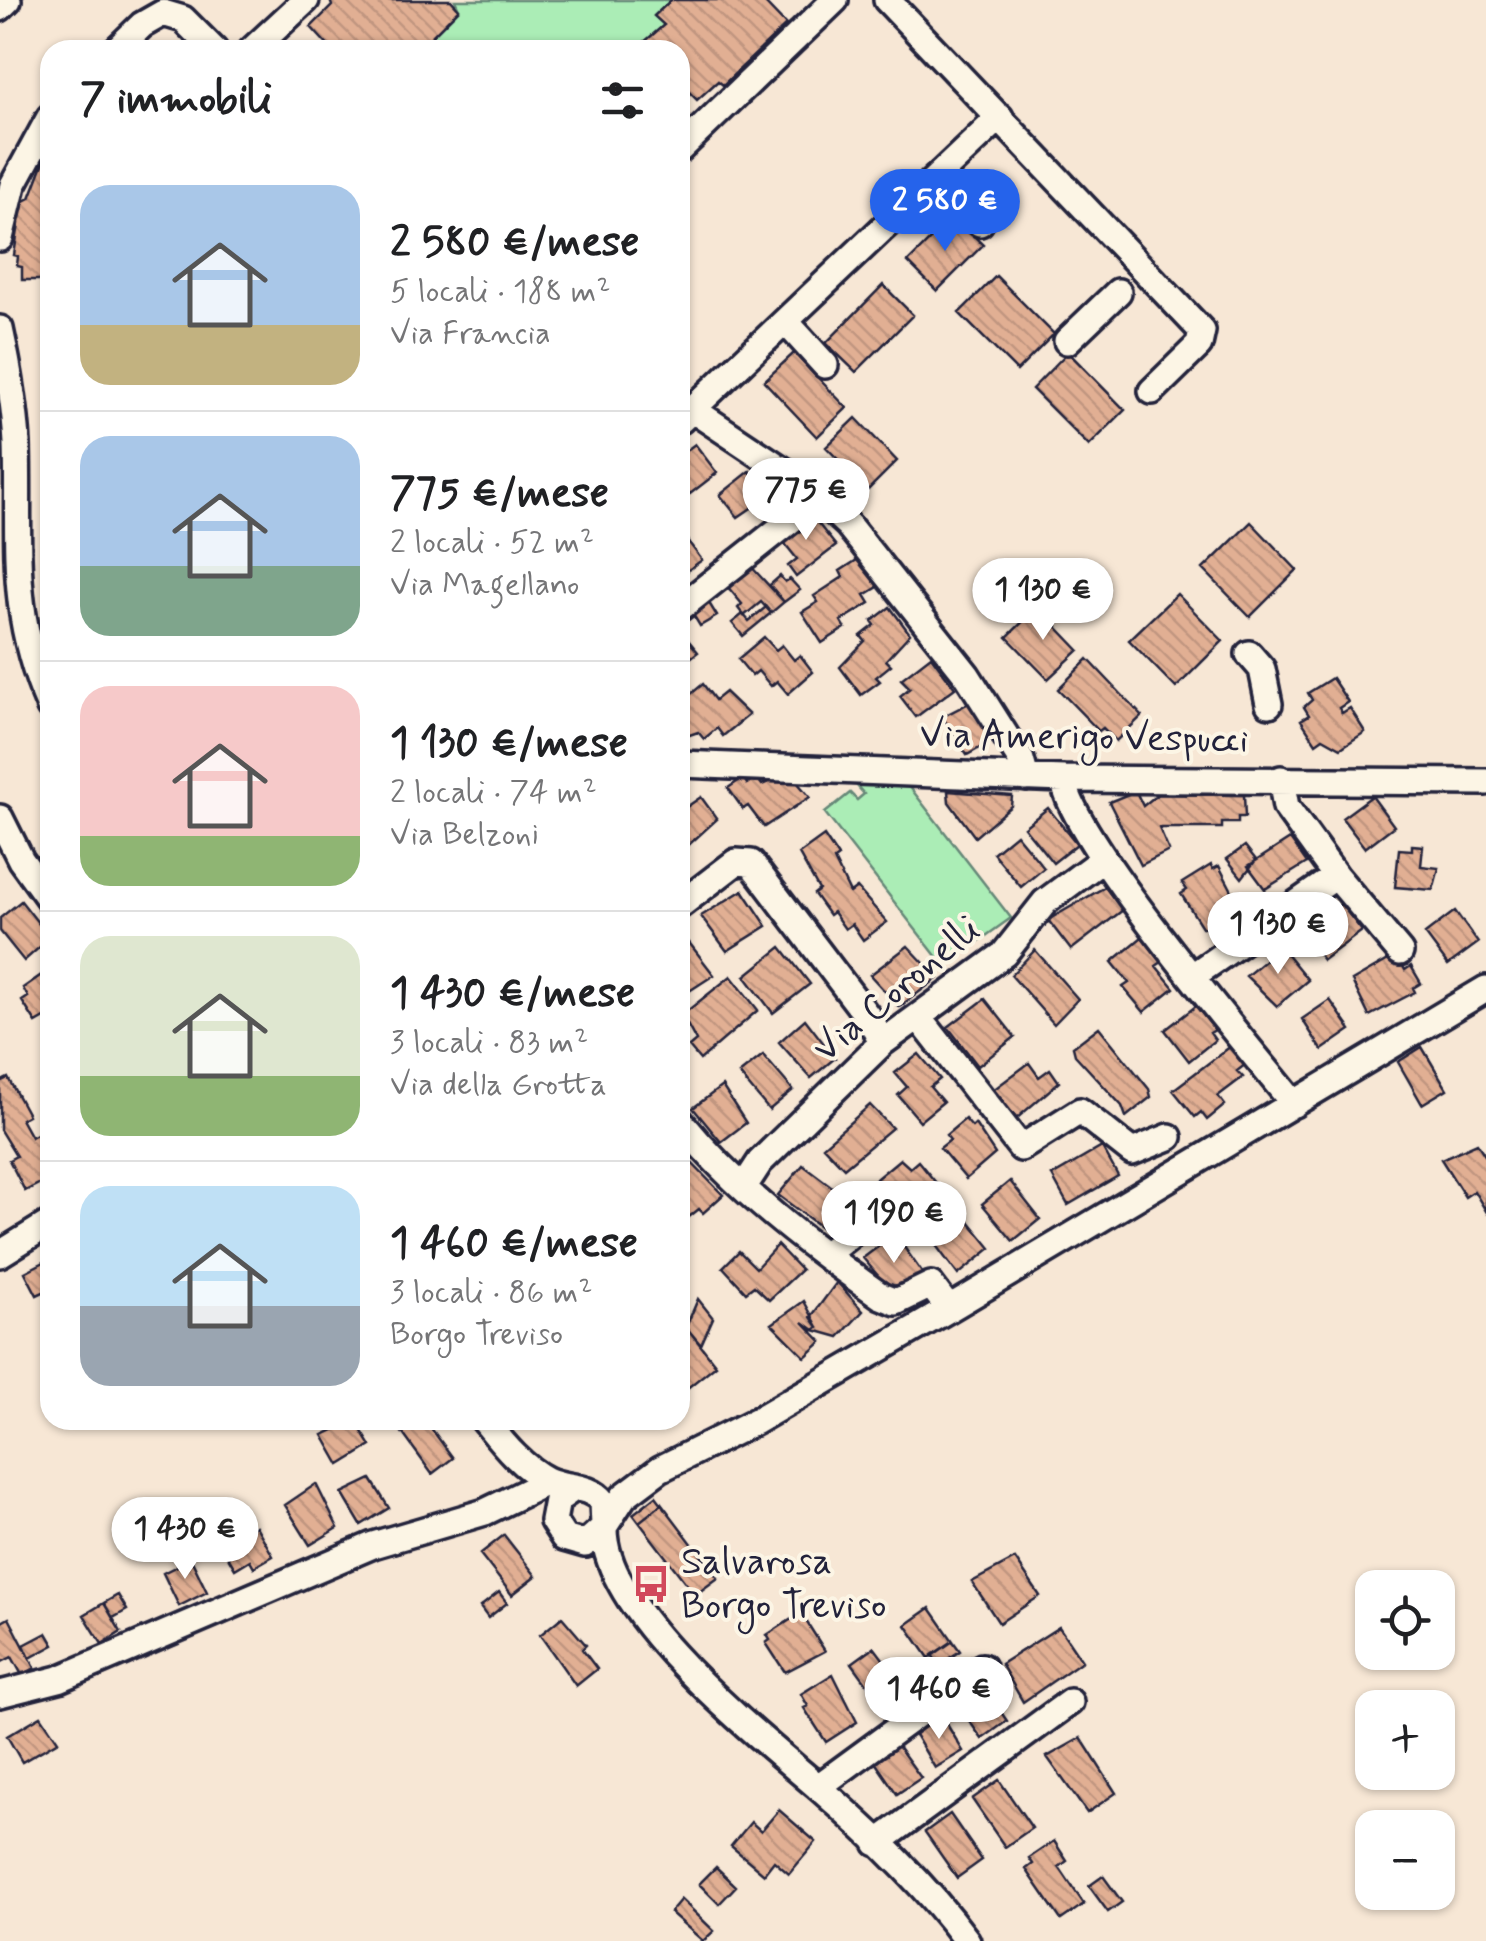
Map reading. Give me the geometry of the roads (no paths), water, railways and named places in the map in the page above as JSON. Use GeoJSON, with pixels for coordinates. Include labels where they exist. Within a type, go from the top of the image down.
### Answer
{"type":"FeatureCollection","features":[{"type":"Feature","properties":{"kind":"street"},"geometry":{"type":"LineString","coordinates":[[0,8],[8,0]]}},
{"type":"Feature","properties":{"kind":"street"},"geometry":{"type":"LineString","coordinates":[[263,40],[306,0]]}},
{"type":"Feature","properties":{"kind":"street"},"geometry":{"type":"LineString","coordinates":[[690,139],[835,0]]}},
{"type":"Feature","properties":{"kind":"street"},"geometry":{"type":"LineString","coordinates":[[887,0],[1202,331],[1200,345],[1152,391]]}},
{"type":"Feature","properties":{"kind":"street"},"geometry":{"type":"LineString","coordinates":[[126,40],[166,7],[204,40]]}},
{"type":"Feature","properties":{"kind":"street"},"geometry":{"type":"LineString","coordinates":[[1000,117],[694,409],[820,497],[859,538],[966,675],[1021,760],[1026,778]]}},
{"type":"Feature","properties":{"kind":"street"},"geometry":{"type":"LineString","coordinates":[[0,238],[14,185],[40,136]]}},
{"type":"Feature","properties":{"kind":"street"},"geometry":{"type":"LineString","coordinates":[[937,178],[980,223]]}},
{"type":"Feature","properties":{"kind":"street"},"geometry":{"type":"LineString","coordinates":[[1067,341],[1118,292]]}},
{"type":"Feature","properties":{"kind":"street"},"geometry":{"type":"LineString","coordinates":[[786,322],[825,365]]}},
{"type":"Feature","properties":{"kind":"street"},"geometry":{"type":"LineString","coordinates":[[1,338],[16,435],[14,562],[30,654],[40,680]]}},
{"type":"Feature","properties":{"kind":"street"},"geometry":{"type":"LineString","coordinates":[[690,600],[820,497]]}},
{"type":"Feature","properties":{"kind":"street"},"geometry":{"type":"LineString","coordinates":[[1250,654],[1262,668],[1269,704]]}},
{"type":"Feature","properties":{"kind":"street","name":"Via Amerigo Vespucci"},"geometry":{"type":"LineString","coordinates":[[690,764],[1064,779],[1486,782]]}},
{"type":"Feature","properties":{"kind":"street"},"geometry":{"type":"LineString","coordinates":[[1064,779],[1070,808],[1103,860],[1294,1104]]}},
{"type":"Feature","properties":{"kind":"street"},"geometry":{"type":"LineString","coordinates":[[1281,779],[1286,807],[1336,876],[1400,952]]}},
{"type":"Feature","properties":{"kind":"street"},"geometry":{"type":"LineString","coordinates":[[0,818],[31,875]]}},
{"type":"Feature","properties":{"kind":"street"},"geometry":{"type":"LineString","coordinates":[[0,841],[40,887]]}},
{"type":"Feature","properties":{"kind":"street"},"geometry":{"type":"LineString","coordinates":[[690,898],[736,862],[747,860],[871,1021],[882,1043]]}},
{"type":"Feature","properties":{"kind":"street","name":"Via Coronelli"},"geometry":{"type":"LineString","coordinates":[[745,1184],[760,1162],[882,1043],[920,1019],[1004,954],[1056,892],[1103,860]]}},
{"type":"Feature","properties":{"kind":"street"},"geometry":{"type":"LineString","coordinates":[[1194,975],[1336,876]]}},
{"type":"Feature","properties":{"kind":"street"},"geometry":{"type":"LineString","coordinates":[[559,1532],[585,1544],[605,1526],[624,1496],[660,1470],[744,1427],[949,1309],[1486,989]]}},
{"type":"Feature","properties":{"kind":"street"},"geometry":{"type":"LineString","coordinates":[[920,1019],[1021,1148],[1080,1111],[1132,1152],[1169,1137]]}},
{"type":"Feature","properties":{"kind":"street"},"geometry":{"type":"LineString","coordinates":[[690,1134],[724,1175],[745,1184],[761,1205],[890,1302],[931,1285],[949,1309]]}},
{"type":"Feature","properties":{"kind":"street"},"geometry":{"type":"LineString","coordinates":[[826,1254],[890,1202]]}},
{"type":"Feature","properties":{"kind":"street"},"geometry":{"type":"LineString","coordinates":[[0,1254],[40,1228]]}},
{"type":"Feature","properties":{"kind":"street"},"geometry":{"type":"LineString","coordinates":[[492,1430],[511,1452],[559,1486],[603,1502],[607,1554],[629,1597]]}},
{"type":"Feature","properties":{"kind":"street"},"geometry":{"type":"LineString","coordinates":[[0,1694],[59,1678],[373,1546],[559,1486],[660,1470]]}},
{"type":"Feature","properties":{"kind":"street"},"geometry":{"type":"LineString","coordinates":[[559,1486],[559,1532],[629,1597],[692,1673],[751,1734],[818,1787],[878,1843],[967,1941]]}},
{"type":"Feature","properties":{"kind":"street"},"geometry":{"type":"LineString","coordinates":[[818,1787],[982,1667]]}},
{"type":"Feature","properties":{"kind":"street"},"geometry":{"type":"LineString","coordinates":[[878,1843],[1070,1702]]}},
{"type":"Feature","properties":{"kind":"place","name":"Salvarosa Borgo Treviso"},"geometry":{"type":"Point","coordinates":[651,1584]}}]}
